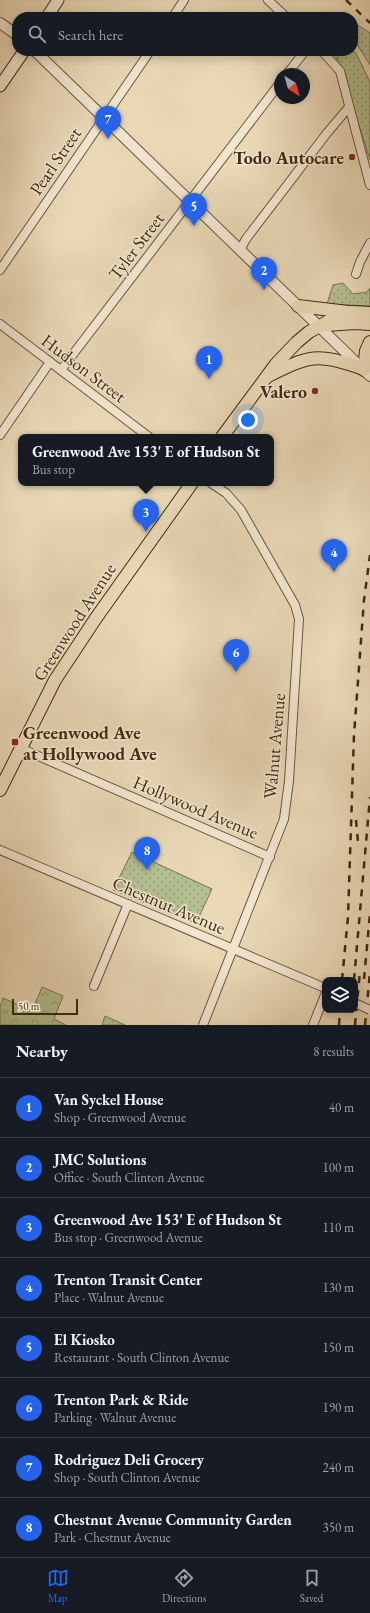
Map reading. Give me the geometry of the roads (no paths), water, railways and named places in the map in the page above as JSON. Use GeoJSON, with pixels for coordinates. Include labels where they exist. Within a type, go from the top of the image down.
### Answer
{"type":"FeatureCollection","features":[{"type":"Feature","properties":{"kind":"main road"},"geometry":{"type":"LineString","coordinates":[[50,12],[58,0]]}},
{"type":"Feature","properties":{"kind":"main road"},"geometry":{"type":"LineString","coordinates":[[0,86],[21,56]]}},
{"type":"Feature","properties":{"kind":"main road"},"geometry":{"type":"LineString","coordinates":[[298,306],[370,313]]}},
{"type":"Feature","properties":{"kind":"main road"},"geometry":{"type":"LineString","coordinates":[[224,434],[276,364],[290,348],[309,332],[332,319],[353,312]]}},
{"type":"Feature","properties":{"kind":"main road"},"geometry":{"type":"LineString","coordinates":[[318,327],[338,323],[370,324]]}},
{"type":"Feature","properties":{"kind":"main road"},"geometry":{"type":"LineString","coordinates":[[267,377],[294,363],[315,358],[330,359],[365,372],[366,351],[370,342]]}},
{"type":"Feature","properties":{"kind":"main road","name":"Greenwood Avenue"},"geometry":{"type":"LineString","coordinates":[[0,790],[55,680],[100,612],[190,486]]}},
{"type":"Feature","properties":{"kind":"street"},"geometry":{"type":"LineString","coordinates":[[176,12],[184,0]]}},
{"type":"Feature","properties":{"kind":"street"},"geometry":{"type":"LineString","coordinates":[[268,0],[281,12]]}},
{"type":"Feature","properties":{"kind":"street"},"geometry":{"type":"LineString","coordinates":[[0,23],[12,31]]}},
{"type":"Feature","properties":{"kind":"street"},"geometry":{"type":"LineString","coordinates":[[40,56],[365,372]]}},
{"type":"Feature","properties":{"kind":"street","name":"Pearl Street"},"geometry":{"type":"LineString","coordinates":[[0,270],[147,56]]}},
{"type":"Feature","properties":{"kind":"street"},"geometry":{"type":"LineString","coordinates":[[292,68],[301,56]]}},
{"type":"Feature","properties":{"kind":"street"},"geometry":{"type":"LineString","coordinates":[[327,56],[340,70],[370,185]]}},
{"type":"Feature","properties":{"kind":"street","name":"Tyler Street"},"geometry":{"type":"LineString","coordinates":[[60,370],[274,91]]}},
{"type":"Feature","properties":{"kind":"street"},"geometry":{"type":"LineString","coordinates":[[240,250],[246,239],[327,133],[349,107]]}},
{"type":"Feature","properties":{"kind":"street"},"geometry":{"type":"LineString","coordinates":[[356,274],[360,262],[370,243]]}},
{"type":"Feature","properties":{"kind":"street","name":"Hudson Street"},"geometry":{"type":"LineString","coordinates":[[0,324],[145,434]]}},
{"type":"Feature","properties":{"kind":"street"},"geometry":{"type":"LineString","coordinates":[[0,435],[50,362]]}},
{"type":"Feature","properties":{"kind":"street","name":"Walnut Avenue"},"geometry":{"type":"LineString","coordinates":[[203,1025],[284,819],[299,619],[298,610],[292,598],[241,510],[226,493],[216,486]]}},
{"type":"Feature","properties":{"kind":"street","name":"Hollywood Avenue"},"geometry":{"type":"LineString","coordinates":[[20,748],[270,857]]}},
{"type":"Feature","properties":{"kind":"street","name":"Chestnut Avenue"},"geometry":{"type":"LineString","coordinates":[[0,850],[322,987]]}},
{"type":"Feature","properties":{"kind":"street"},"geometry":{"type":"LineString","coordinates":[[94,986],[128,904]]}},
{"type":"Feature","properties":{"kind":"street"},"geometry":{"type":"LineString","coordinates":[[312,1025],[322,1002]]}},
{"type":"Feature","properties":{"kind":"street"},"geometry":{"type":"LineString","coordinates":[[358,1004],[370,1010]]}},
{"type":"Feature","properties":{"kind":"railway"},"geometry":{"type":"LineString","coordinates":[[346,0],[370,23]]}},
{"type":"Feature","properties":{"kind":"railway"},"geometry":{"type":"LineString","coordinates":[[342,977],[348,917],[354,735],[364,600],[370,555]]}},
{"type":"Feature","properties":{"kind":"railway"},"geometry":{"type":"LineString","coordinates":[[354,977],[370,797]]}},
{"type":"Feature","properties":{"kind":"railway"},"geometry":{"type":"LineString","coordinates":[[356,820],[358,842]]}},
{"type":"Feature","properties":{"kind":"railway"},"geometry":{"type":"LineString","coordinates":[[364,979],[370,914]]}},
{"type":"Feature","properties":{"kind":"railway"},"geometry":{"type":"LineString","coordinates":[[355,1025],[360,971]]}},
{"type":"Feature","properties":{"kind":"railway"},"geometry":{"type":"LineString","coordinates":[[365,1025],[370,972]]}},
{"type":"Feature","properties":{"kind":"railway"},"geometry":{"type":"LineString","coordinates":[[339,1025],[340,1013]]}},
{"type":"Feature","properties":{"kind":"place","name":"Rodriguez Deli Grocery"},"geometry":{"type":"Point","coordinates":[108,139]}},
{"type":"Feature","properties":{"kind":"place","name":"Todo Autocare"},"geometry":{"type":"Point","coordinates":[352,157]}},
{"type":"Feature","properties":{"kind":"place","name":"El Kiosko"},"geometry":{"type":"Point","coordinates":[194,226]}},
{"type":"Feature","properties":{"kind":"place","name":"JMC Solutions"},"geometry":{"type":"Point","coordinates":[264,290]}},
{"type":"Feature","properties":{"kind":"place","name":"Van Syckel House"},"geometry":{"type":"Point","coordinates":[209,379]}},
{"type":"Feature","properties":{"kind":"place","name":"Valero"},"geometry":{"type":"Point","coordinates":[315,391]}},
{"type":"Feature","properties":{"kind":"place","name":"Greenwood Ave 153' E of Hudson St"},"geometry":{"type":"Point","coordinates":[146,532]}},
{"type":"Feature","properties":{"kind":"place","name":"Trenton Transit Center"},"geometry":{"type":"Point","coordinates":[334,572]}},
{"type":"Feature","properties":{"kind":"place","name":"Trenton Park & Ride"},"geometry":{"type":"Point","coordinates":[236,672]}},
{"type":"Feature","properties":{"kind":"place","name":"Greenwood Ave at Hollywood Ave"},"geometry":{"type":"Point","coordinates":[15,742]}},
{"type":"Feature","properties":{"kind":"place","name":"Chestnut Avenue Community Garden"},"geometry":{"type":"Point","coordinates":[147,870]}}]}
